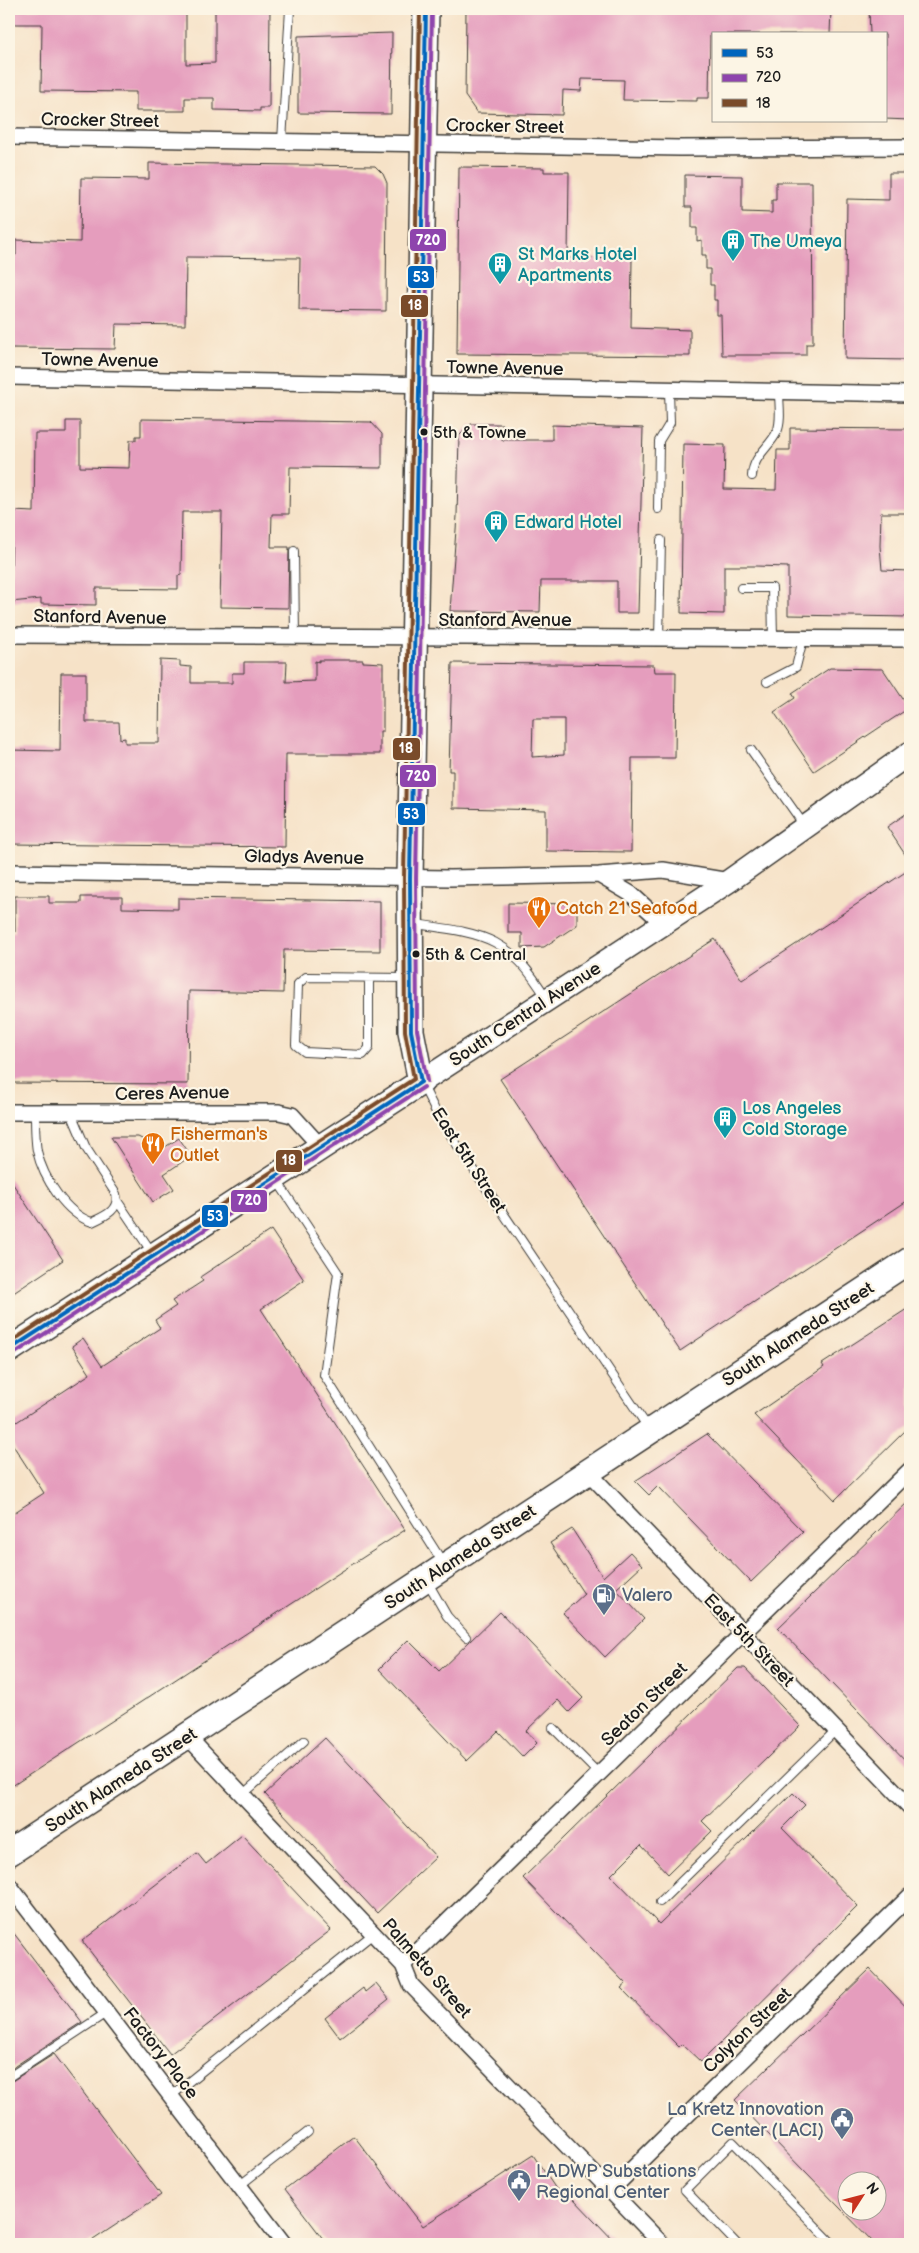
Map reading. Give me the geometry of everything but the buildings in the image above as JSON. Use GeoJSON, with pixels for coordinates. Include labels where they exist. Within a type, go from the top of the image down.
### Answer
{"type":"FeatureCollection","features":[{"type":"Feature","properties":{"kind":"main road","name":"East 5th Street"},"geometry":{"type":"LineString","coordinates":[[421,1082],[411,1031],[410,878],[426,9]]}},
{"type":"Feature","properties":{"kind":"main road","name":"South Central Avenue"},"geometry":{"type":"LineString","coordinates":[[9,1350],[729,881],[910,753]]}},
{"type":"Feature","properties":{"kind":"main road","name":"South Alameda Street"},"geometry":{"type":"LineString","coordinates":[[9,1853],[910,1260]]}},
{"type":"Feature","properties":{"kind":"street","name":"Crocker Street"},"geometry":{"type":"LineString","coordinates":[[9,137],[680,148],[910,147]]}},
{"type":"Feature","properties":{"kind":"street","name":"Towne Avenue"},"geometry":{"type":"LineString","coordinates":[[9,377],[910,394]]}},
{"type":"Feature","properties":{"kind":"street","name":"Stanford Avenue"},"geometry":{"type":"LineString","coordinates":[[9,635],[910,640]]}},
{"type":"Feature","properties":{"kind":"street","name":"Gladys Avenue"},"geometry":{"type":"LineString","coordinates":[[9,872],[410,878],[599,875],[663,870],[729,881]]}},
{"type":"Feature","properties":{"kind":"street"},"geometry":{"type":"LineString","coordinates":[[599,875],[631,894],[664,924]]}},
{"type":"Feature","properties":{"kind":"street","name":"Ceres Avenue"},"geometry":{"type":"LineString","coordinates":[[9,1112],[279,1112],[292,1115],[321,1147]]}},
{"type":"Feature","properties":{"kind":"street","name":"Seaton Street"},"geometry":{"type":"LineString","coordinates":[[403,1965],[910,1470]]}},
{"type":"Feature","properties":{"kind":"street","name":"East 5th Street"},"geometry":{"type":"LineString","coordinates":[[588,1472],[910,1808]]}},
{"type":"Feature","properties":{"kind":"street","name":"Palmetto Street"},"geometry":{"type":"LineString","coordinates":[[187,1736],[403,1965],[411,1985],[662,2244]]}},
{"type":"Feature","properties":{"kind":"street","name":"Factory Place"},"geometry":{"type":"LineString","coordinates":[[9,1885],[284,2244]]}},
{"type":"Feature","properties":{"kind":"street","name":"Colyton Street"},"geometry":{"type":"LineString","coordinates":[[610,2191],[910,1896]]}},
{"type":"Feature","properties":{"kind":"lane"},"geometry":{"type":"LineString","coordinates":[[282,141],[290,9]]}},
{"type":"Feature","properties":{"kind":"lane"},"geometry":{"type":"LineString","coordinates":[[658,509],[659,441],[670,423],[669,390]]}},
{"type":"Feature","properties":{"kind":"lane"},"geometry":{"type":"LineString","coordinates":[[752,476],[753,465],[779,426],[779,392]]}},
{"type":"Feature","properties":{"kind":"lane"},"geometry":{"type":"LineString","coordinates":[[660,639],[661,540]]}},
{"type":"Feature","properties":{"kind":"lane"},"geometry":{"type":"LineString","coordinates":[[294,551],[295,638]]}},
{"type":"Feature","properties":{"kind":"lane"},"geometry":{"type":"LineString","coordinates":[[741,588],[772,588],[772,639]]}},
{"type":"Feature","properties":{"kind":"lane"},"geometry":{"type":"LineString","coordinates":[[767,682],[796,667],[804,639]]}},
{"type":"Feature","properties":{"kind":"lane"},"geometry":{"type":"LineString","coordinates":[[751,750],[806,828]]}},
{"type":"Feature","properties":{"kind":"lane"},"geometry":{"type":"LineString","coordinates":[[410,923],[472,933],[496,941],[523,963],[548,1000]]}},
{"type":"Feature","properties":{"kind":"lane"},"geometry":{"type":"LineString","coordinates":[[369,978],[369,1048],[363,1054],[305,1052],[296,1045],[298,984],[306,977],[411,978]]}},
{"type":"Feature","properties":{"kind":"lane","name":"East 5th Street"},"geometry":{"type":"LineString","coordinates":[[421,1082],[439,1118],[651,1432]]}},
{"type":"Feature","properties":{"kind":"lane"},"geometry":{"type":"LineString","coordinates":[[34,1112],[38,1152],[51,1182],[70,1210],[81,1219],[92,1222],[114,1209],[118,1202]]}},
{"type":"Feature","properties":{"kind":"lane"},"geometry":{"type":"LineString","coordinates":[[71,1113],[82,1141],[116,1194],[118,1202],[154,1256]]}},
{"type":"Feature","properties":{"kind":"lane"},"geometry":{"type":"LineString","coordinates":[[275,1177],[338,1273],[324,1375],[436,1573],[447,1616],[466,1637]]}},
{"type":"Feature","properties":{"kind":"lane"},"geometry":{"type":"LineString","coordinates":[[553,1728],[599,1774]]}},
{"type":"Feature","properties":{"kind":"lane"},"geometry":{"type":"LineString","coordinates":[[660,1902],[836,1730]]}},
{"type":"Feature","properties":{"kind":"lane"},"geometry":{"type":"LineString","coordinates":[[242,1795],[304,1741]]}},
{"type":"Feature","properties":{"kind":"lane"},"geometry":{"type":"LineString","coordinates":[[171,2096],[373,1934]]}},
{"type":"Feature","properties":{"kind":"lane"},"geometry":{"type":"LineString","coordinates":[[9,2077],[106,2013]]}},
{"type":"Feature","properties":{"kind":"lane"},"geometry":{"type":"LineString","coordinates":[[239,2186],[308,2132]]}},
{"type":"Feature","properties":{"kind":"lane"},"geometry":{"type":"LineString","coordinates":[[737,2244],[686,2190],[733,2142],[834,2244]]}},
{"type":"Feature","properties":{"kind":"transit line","name":"18"},"geometry":{"type":"LineString","coordinates":[[9,1343],[414,1079],[405,1031],[404,878],[420,9]]}},
{"type":"Feature","properties":{"kind":"transit line","name":"53"},"geometry":{"type":"LineString","coordinates":[[421,1082],[411,1031],[410,878],[426,9]]}},
{"type":"Feature","properties":{"kind":"transit line","name":"720"},"geometry":{"type":"LineString","coordinates":[[427,1081],[417,1030],[416,878],[432,9]]}},
{"type":"Feature","properties":{"kind":"transit line","name":"53"},"geometry":{"type":"LineString","coordinates":[[9,1350],[421,1082]]}},
{"type":"Feature","properties":{"kind":"transit line","name":"720"},"geometry":{"type":"LineString","coordinates":[[12,1355],[424,1087]]}},
{"type":"Feature","properties":{"kind":"place","name":"The Umeya"},"geometry":{"type":"Point","coordinates":[733,262]}},
{"type":"Feature","properties":{"kind":"place","name":"St Marks Hotel Apartments"},"geometry":{"type":"Point","coordinates":[500,285]}},
{"type":"Feature","properties":{"kind":"place","name":"5th & Towne"},"geometry":{"type":"Point","coordinates":[424,432]}},
{"type":"Feature","properties":{"kind":"place","name":"Edward Hotel"},"geometry":{"type":"Point","coordinates":[496,543]}},
{"type":"Feature","properties":{"kind":"place","name":"Catch 21 Seafood"},"geometry":{"type":"Point","coordinates":[539,929]}},
{"type":"Feature","properties":{"kind":"place","name":"5th & Central"},"geometry":{"type":"Point","coordinates":[416,954]}},
{"type":"Feature","properties":{"kind":"place","name":"Los Angeles Cold Storage"},"geometry":{"type":"Point","coordinates":[725,1139]}},
{"type":"Feature","properties":{"kind":"place","name":"Fisherman's Outlet"},"geometry":{"type":"Point","coordinates":[153,1165]}},
{"type":"Feature","properties":{"kind":"place","name":"Valero"},"geometry":{"type":"Point","coordinates":[604,1616]}},
{"type":"Feature","properties":{"kind":"place","name":"La Kretz Innovation Center (LACI)"},"geometry":{"type":"Point","coordinates":[842,2140]}},
{"type":"Feature","properties":{"kind":"place","name":"LADWP Substations Regional Center"},"geometry":{"type":"Point","coordinates":[519,2202]}}]}
